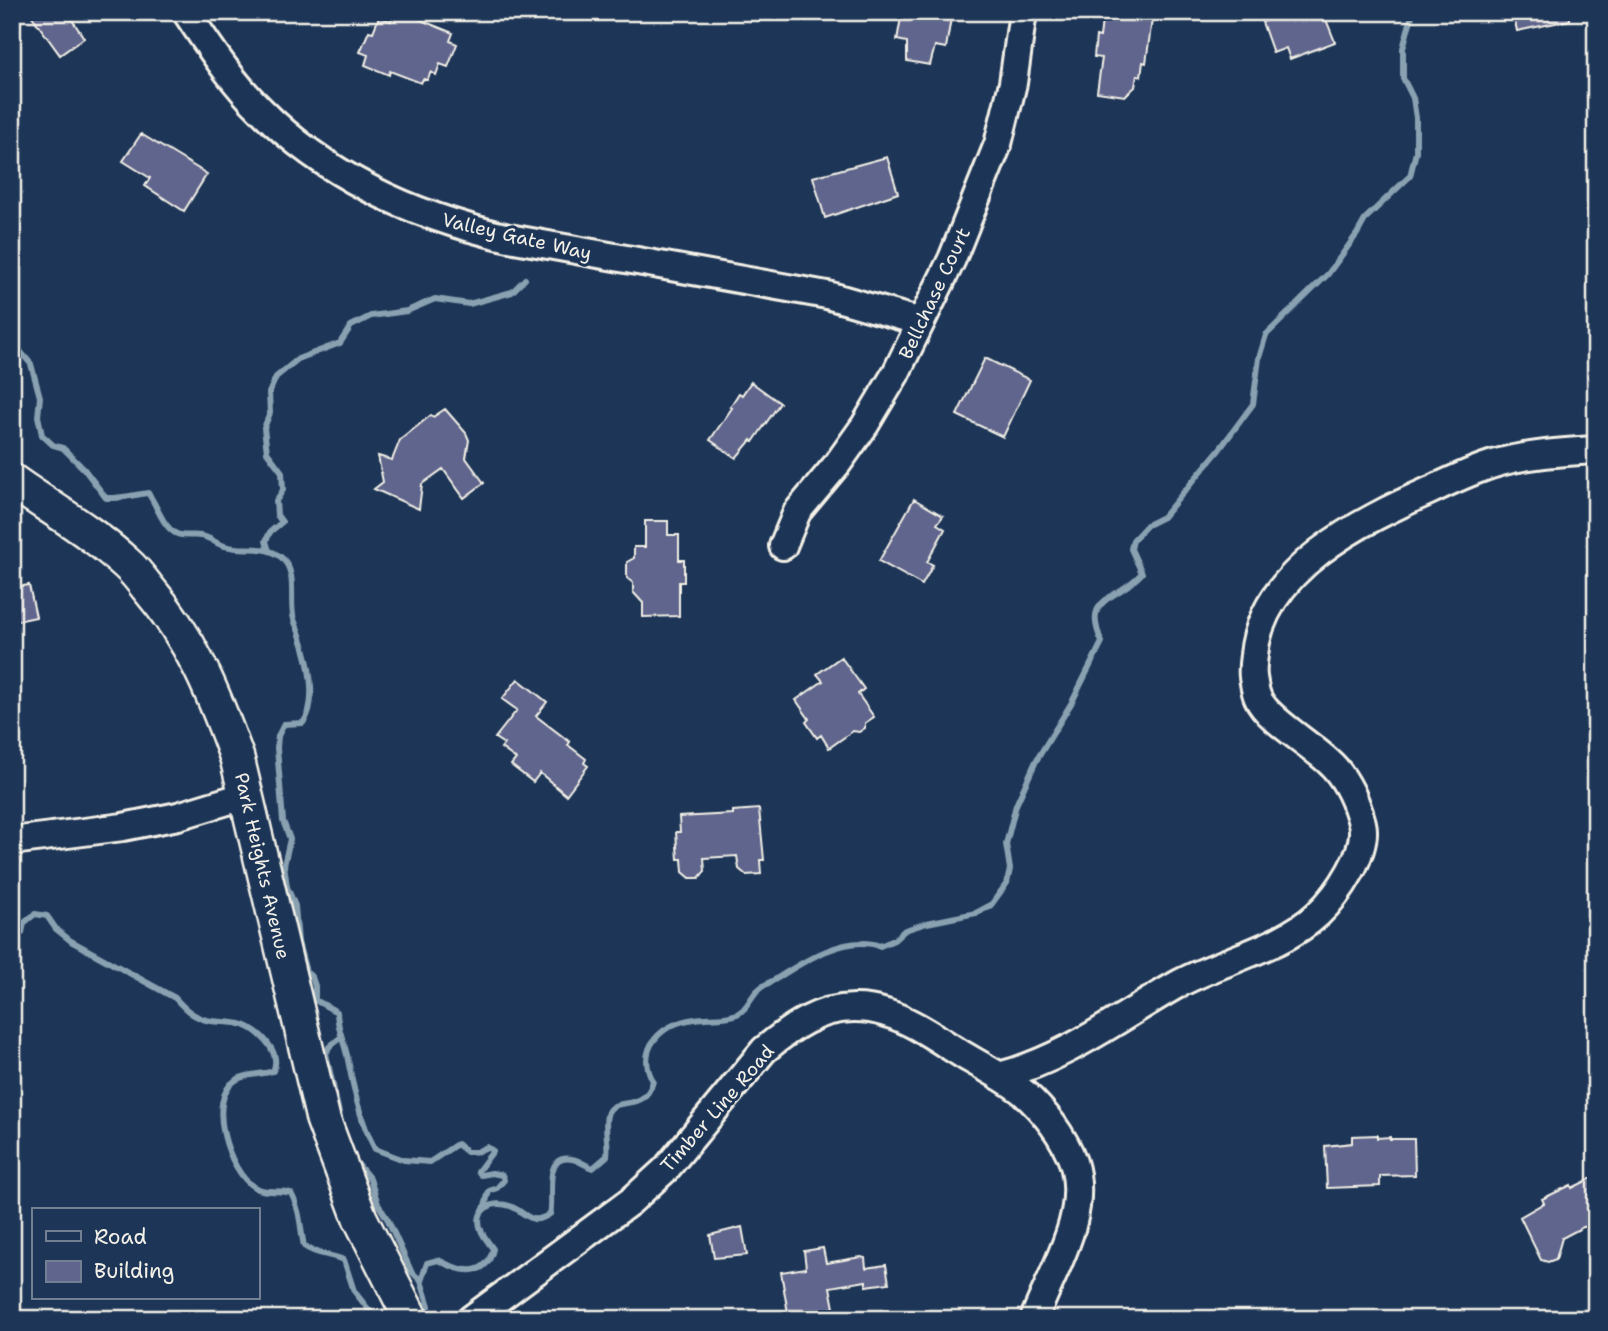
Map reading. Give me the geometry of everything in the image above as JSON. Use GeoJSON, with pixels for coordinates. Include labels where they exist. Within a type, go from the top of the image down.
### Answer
{"type":"FeatureCollection","features":[{"type":"Feature","properties":{"kind":"main road","name":"Park Heights Avenue"},"geometry":{"type":"LineString","coordinates":[[12,481],[127,564],[165,607],[195,654],[237,758],[323,1119],[360,1218],[411,1319]]}},
{"type":"Feature","properties":{"kind":"street","name":"Valley Gate Way"},"geometry":{"type":"LineString","coordinates":[[186,12],[226,71],[261,110],[325,162],[401,205],[459,226],[509,238],[827,295],[921,323]]}},
{"type":"Feature","properties":{"kind":"street","name":"Bellchase Court"},"geometry":{"type":"LineString","coordinates":[[783,546],[797,512],[838,463],[865,425],[896,373],[957,248],[998,144],[1013,83],[1023,12]]}},
{"type":"Feature","properties":{"kind":"street"},"geometry":{"type":"LineString","coordinates":[[999,1076],[1029,1068],[1058,1055],[1182,982],[1275,942],[1317,915],[1342,887],[1359,852],[1363,826],[1353,798],[1336,768],[1277,719],[1258,699],[1252,673],[1256,634],[1272,600],[1294,573],[1371,518],[1454,480],[1497,463],[1554,452],[1596,450]]}},
{"type":"Feature","properties":{"kind":"street"},"geometry":{"type":"LineString","coordinates":[[12,841],[135,825],[178,816],[247,795]]}},
{"type":"Feature","properties":{"kind":"street","name":"Timber Line Road"},"geometry":{"type":"LineString","coordinates":[[471,1319],[620,1209],[666,1169],[764,1050],[804,1020],[831,1011],[854,1008],[886,1013],[930,1035],[999,1076],[1022,1091],[1061,1137],[1073,1163],[1077,1188],[1074,1216],[1065,1247],[1034,1319]]}},
{"type":"Feature","properties":{"kind":"building"},"geometry":{"type":"Polygon","coordinates":[[[29,12],[67,12],[84,38],[60,55],[29,12]]]}},
{"type":"Feature","properties":{"kind":"building"},"geometry":{"type":"Polygon","coordinates":[[[394,12],[401,12],[453,33],[450,41],[457,44],[448,67],[440,64],[436,75],[431,72],[427,80],[423,79],[421,83],[390,71],[389,75],[365,65],[368,55],[360,52],[369,31],[373,32],[379,17],[391,21],[394,12]]]}},
{"type":"Feature","properties":{"kind":"building"},"geometry":{"type":"Polygon","coordinates":[[[902,12],[952,12],[946,48],[935,46],[930,65],[907,61],[907,42],[897,40],[902,12]]]}},
{"type":"Feature","properties":{"kind":"building"},"geometry":{"type":"Polygon","coordinates":[[[1103,12],[1153,12],[1146,63],[1143,62],[1141,76],[1137,75],[1135,87],[1125,96],[1097,92],[1102,58],[1094,57],[1096,36],[1100,37],[1103,12]]]}},
{"type":"Feature","properties":{"kind":"building"},"geometry":{"type":"Polygon","coordinates":[[[1287,12],[1323,12],[1335,42],[1290,59],[1286,48],[1273,53],[1262,22],[1287,12]]]}},
{"type":"Feature","properties":{"kind":"building"},"geometry":{"type":"Polygon","coordinates":[[[1513,12],[1570,12],[1570,20],[1517,31],[1513,12]]]}},
{"type":"Feature","properties":{"kind":"building"},"geometry":{"type":"Polygon","coordinates":[[[141,134],[207,174],[184,211],[145,186],[150,178],[123,161],[141,134]]]}},
{"type":"Feature","properties":{"kind":"building"},"geometry":{"type":"Polygon","coordinates":[[[887,157],[898,193],[825,218],[813,177],[887,157]]]}},
{"type":"Feature","properties":{"kind":"building"},"geometry":{"type":"Polygon","coordinates":[[[985,358],[1030,380],[1003,437],[957,415],[985,358]]]}},
{"type":"Feature","properties":{"kind":"building"},"geometry":{"type":"Polygon","coordinates":[[[751,382],[780,403],[753,442],[751,440],[736,458],[710,440],[739,393],[742,395],[751,382]]]}},
{"type":"Feature","properties":{"kind":"building"},"geometry":{"type":"Polygon","coordinates":[[[445,409],[466,433],[469,440],[466,458],[484,483],[464,498],[443,469],[422,484],[419,509],[374,489],[383,482],[378,456],[392,460],[400,440],[431,415],[433,417],[445,409]]]}},
{"type":"Feature","properties":{"kind":"building"},"geometry":{"type":"Polygon","coordinates":[[[914,499],[943,516],[937,524],[945,529],[927,562],[933,565],[922,585],[879,561],[914,499]]]}},
{"type":"Feature","properties":{"kind":"building"},"geometry":{"type":"Polygon","coordinates":[[[645,521],[668,521],[668,535],[679,535],[679,560],[684,560],[684,582],[679,582],[679,616],[643,617],[643,603],[633,592],[633,583],[627,578],[627,562],[634,558],[634,547],[645,547],[645,521]]]}},
{"type":"Feature","properties":{"kind":"building"},"geometry":{"type":"Polygon","coordinates":[[[29,585],[36,617],[12,622],[12,588],[29,585]]]}},
{"type":"Feature","properties":{"kind":"building"},"geometry":{"type":"Polygon","coordinates":[[[841,657],[864,689],[858,694],[874,717],[865,723],[865,728],[859,732],[853,731],[829,748],[821,735],[817,738],[806,722],[809,719],[796,700],[823,681],[817,674],[841,657]]]}},
{"type":"Feature","properties":{"kind":"building"},"geometry":{"type":"Polygon","coordinates":[[[518,679],[547,702],[536,716],[570,742],[568,745],[586,759],[584,763],[588,766],[566,795],[540,773],[533,782],[511,765],[516,759],[501,748],[504,744],[495,738],[517,710],[502,699],[518,679]]]}},
{"type":"Feature","properties":{"kind":"building"},"geometry":{"type":"Polygon","coordinates":[[[759,809],[764,860],[760,860],[761,874],[746,875],[739,869],[737,856],[704,858],[705,871],[699,878],[690,878],[683,872],[682,859],[678,859],[676,832],[680,832],[679,817],[733,814],[733,811],[759,809]]]}},
{"type":"Feature","properties":{"kind":"building"},"geometry":{"type":"Polygon","coordinates":[[[1377,1135],[1377,1138],[1414,1139],[1415,1175],[1380,1176],[1380,1186],[1327,1188],[1325,1146],[1352,1143],[1352,1136],[1377,1135]]]}},
{"type":"Feature","properties":{"kind":"building"},"geometry":{"type":"Polygon","coordinates":[[[1596,1176],[1596,1226],[1583,1227],[1562,1238],[1556,1259],[1548,1262],[1541,1260],[1520,1217],[1544,1203],[1542,1199],[1596,1176]]]}},
{"type":"Feature","properties":{"kind":"building"},"geometry":{"type":"Polygon","coordinates":[[[742,1227],[747,1255],[714,1258],[710,1235],[742,1227]]]}},
{"type":"Feature","properties":{"kind":"building"},"geometry":{"type":"Polygon","coordinates":[[[823,1248],[826,1263],[861,1257],[865,1258],[866,1268],[886,1265],[889,1283],[866,1286],[866,1281],[830,1287],[834,1308],[830,1309],[832,1319],[789,1319],[781,1272],[806,1268],[804,1251],[823,1248]]]}},
{"type":"Feature","properties":{"kind":"waterway"},"geometry":{"type":"LineString","coordinates":[[421,1281],[427,1263],[438,1260],[463,1270],[478,1269],[484,1265],[493,1249],[483,1235],[479,1223],[486,1208],[504,1204],[531,1218],[542,1218],[550,1214],[551,1179],[556,1163],[562,1159],[572,1159],[593,1168],[607,1156],[607,1115],[615,1106],[643,1098],[649,1091],[653,1081],[647,1058],[655,1039],[662,1032],[683,1021],[737,1014],[762,987],[826,951],[853,944],[880,946],[894,940],[905,930],[976,913],[991,905],[1007,883],[1010,869],[1006,844],[1016,805],[1036,761],[1072,702],[1102,642],[1096,616],[1099,608],[1104,601],[1142,573],[1131,549],[1133,540],[1147,525],[1163,517],[1253,404],[1259,358],[1266,335],[1328,274],[1366,218],[1410,176],[1416,152],[1416,118],[1413,98],[1403,78],[1403,48],[1413,12]]}},
{"type":"Feature","properties":{"kind":"waterway"},"geometry":{"type":"LineString","coordinates":[[269,551],[266,541],[270,532],[282,522],[277,515],[276,501],[283,490],[282,472],[267,452],[264,428],[270,413],[269,393],[276,377],[298,359],[340,343],[351,326],[371,316],[407,311],[435,299],[469,304],[512,292],[525,279]]}},
{"type":"Feature","properties":{"kind":"waterway"},"geometry":{"type":"LineString","coordinates":[[12,324],[17,334],[19,350],[31,364],[40,397],[38,416],[42,435],[53,445],[63,448],[84,469],[106,498],[148,493],[163,520],[175,533],[204,537],[232,548],[262,549],[275,553],[287,564],[291,577],[293,615],[306,656],[311,692],[308,714],[303,723],[284,724],[278,736],[277,748],[283,821],[290,839],[284,865],[287,887],[295,906],[298,942],[306,972],[312,977],[315,986],[315,1000],[337,1012],[358,1105],[375,1149],[404,1160],[430,1162],[457,1144],[467,1152],[476,1152],[487,1147],[493,1151],[478,1171],[481,1175],[502,1175],[504,1180],[497,1188],[489,1191],[484,1209]]}},
{"type":"Feature","properties":{"kind":"waterway"},"geometry":{"type":"LineString","coordinates":[[12,937],[22,933],[24,923],[35,914],[47,916],[56,929],[71,941],[175,998],[197,1016],[211,1021],[244,1025],[263,1038],[275,1057],[273,1071],[236,1080],[227,1089],[222,1103],[221,1118],[229,1152],[236,1167],[254,1187],[291,1193],[304,1246],[344,1260],[354,1291],[376,1319]]}},
{"type":"Feature","properties":{"kind":"waterway"},"geometry":{"type":"LineString","coordinates":[[341,1037],[329,1047],[326,1054],[341,1122]]}},
{"type":"Feature","properties":{"kind":"waterway"},"geometry":{"type":"LineString","coordinates":[[355,1161],[370,1179],[378,1204],[411,1271],[421,1281],[429,1306]]}}]}
